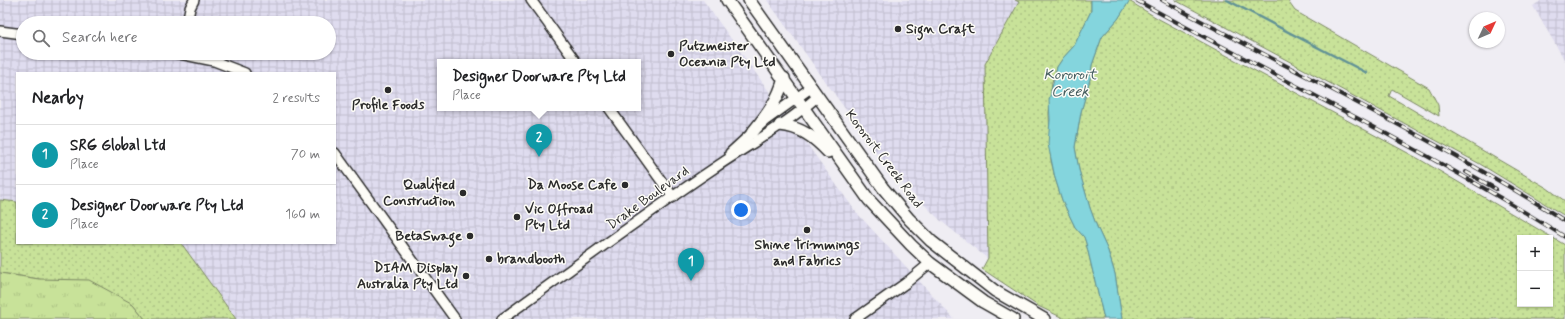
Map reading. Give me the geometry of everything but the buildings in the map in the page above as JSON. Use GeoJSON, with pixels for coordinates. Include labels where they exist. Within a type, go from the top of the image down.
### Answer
{"type":"FeatureCollection","features":[{"type":"Feature","properties":{"kind":"main road"},"geometry":{"type":"LineString","coordinates":[[727,0],[784,78],[850,174],[869,200],[885,218],[930,263],[982,302],[1013,319]]}},
{"type":"Feature","properties":{"kind":"main road","name":"Kororoit Creek Road"},"geometry":{"type":"LineString","coordinates":[[749,0],[890,198],[931,241],[995,291],[1044,319]]}},
{"type":"Feature","properties":{"kind":"main road"},"geometry":{"type":"LineString","coordinates":[[752,133],[778,96],[784,78]]}},
{"type":"Feature","properties":{"kind":"main road"},"geometry":{"type":"LineString","coordinates":[[780,125],[798,128],[812,137],[850,174]]}},
{"type":"Feature","properties":{"kind":"street"},"geometry":{"type":"LineString","coordinates":[[188,16],[194,0]]}},
{"type":"Feature","properties":{"kind":"street"},"geometry":{"type":"LineString","coordinates":[[531,0],[574,59]]}},
{"type":"Feature","properties":{"kind":"street"},"geometry":{"type":"LineString","coordinates":[[0,31],[16,33]]}},
{"type":"Feature","properties":{"kind":"street"},"geometry":{"type":"LineString","coordinates":[[210,60],[242,72]]}},
{"type":"Feature","properties":{"kind":"street","name":"Drake Boulevard"},"geometry":{"type":"LineString","coordinates":[[713,168],[766,120],[797,98],[815,92]]}},
{"type":"Feature","properties":{"kind":"street","name":"Drake Boulevard"},"geometry":{"type":"LineString","coordinates":[[502,319],[713,168],[804,108],[815,92]]}},
{"type":"Feature","properties":{"kind":"street"},"geometry":{"type":"LineString","coordinates":[[611,111],[673,197]]}},
{"type":"Feature","properties":{"kind":"street"},"geometry":{"type":"LineString","coordinates":[[336,154],[455,319]]}},
{"type":"Feature","properties":{"kind":"street"},"geometry":{"type":"LineString","coordinates":[[855,319],[906,283],[930,263]]}},
{"type":"Feature","properties":{"kind":"shaded area"},"geometry":{"type":"Polygon","coordinates":[[[0,0],[703,0],[856,212],[954,319],[236,319],[182,244],[336,244],[336,72],[16,72],[16,202],[0,200],[0,0]]]}},
{"type":"Feature","properties":{"kind":"shaded area"},"geometry":{"type":"Polygon","coordinates":[[[767,0],[1015,0],[1019,2],[985,64],[988,259],[941,221],[889,170],[767,0]]]}},
{"type":"Feature","properties":{"kind":"shaded area"},"geometry":{"type":"Polygon","coordinates":[[[1542,0],[1565,0],[1565,61],[1533,6],[1542,0]]]}},
{"type":"Feature","properties":{"kind":"green space"},"geometry":{"type":"Polygon","coordinates":[[[1015,0],[1091,0],[1091,11],[1074,46],[1057,67],[1052,82],[1049,113],[1051,160],[1055,178],[1062,200],[1075,227],[1084,237],[1104,319],[1065,319],[1038,306],[982,269],[988,258],[985,64],[1019,2],[1015,0]]]}},
{"type":"Feature","properties":{"kind":"green space"},"geometry":{"type":"Polygon","coordinates":[[[1175,0],[1287,0],[1295,11],[1429,88],[1438,105],[1439,116],[1392,89],[1389,96],[1547,188],[1565,201],[1565,216],[1480,164],[1175,0]]]}},
{"type":"Feature","properties":{"kind":"green space"},"geometry":{"type":"Polygon","coordinates":[[[1129,1],[1157,18],[1419,159],[1548,235],[1517,235],[1517,307],[1553,307],[1553,238],[1565,245],[1565,319],[1122,319],[1115,274],[1108,251],[1090,208],[1079,170],[1075,147],[1081,112],[1090,79],[1092,65],[1102,37],[1118,19],[1129,1]]]}},
{"type":"Feature","properties":{"kind":"green space"},"geometry":{"type":"Polygon","coordinates":[[[0,200],[16,202],[16,244],[182,244],[236,319],[145,319],[133,304],[39,279],[0,273],[0,200]]]}},
{"type":"Feature","properties":{"kind":"green space"},"geometry":{"type":"Polygon","coordinates":[[[0,273],[39,279],[89,280],[133,304],[145,319],[0,319],[0,273]]]}},
{"type":"Feature","properties":{"kind":"water","name":"Kororoit Creek"},"geometry":{"type":"Polygon","coordinates":[[[1091,0],[1130,0],[1118,19],[1102,37],[1092,65],[1090,79],[1081,112],[1075,147],[1079,170],[1090,208],[1108,251],[1115,274],[1122,319],[1104,319],[1086,243],[1084,237],[1075,227],[1062,200],[1055,178],[1048,144],[1050,120],[1049,100],[1057,67],[1074,46],[1091,11],[1091,0]]]}},
{"type":"Feature","properties":{"kind":"waterway"},"geometry":{"type":"LineString","coordinates":[[1227,0],[1367,73]]}},
{"type":"Feature","properties":{"kind":"railway"},"geometry":{"type":"LineString","coordinates":[[1136,0],[1460,174],[1565,237]]}},
{"type":"Feature","properties":{"kind":"railway"},"geometry":{"type":"LineString","coordinates":[[1162,0],[1416,134],[1565,221]]}},
{"type":"Feature","properties":{"kind":"railway"},"geometry":{"type":"LineString","coordinates":[[1466,172],[1496,189]]}},
{"type":"Feature","properties":{"kind":"place","name":"Sign Craft"},"geometry":{"type":"Point","coordinates":[898,29]}},
{"type":"Feature","properties":{"kind":"place","name":"Putzmeister Oceania Pty Ltd"},"geometry":{"type":"Point","coordinates":[671,54]}},
{"type":"Feature","properties":{"kind":"place","name":"Profile Foods"},"geometry":{"type":"Point","coordinates":[388,90]}},
{"type":"Feature","properties":{"kind":"place","name":"Designer Doorware Pty Ltd"},"geometry":{"type":"Point","coordinates":[539,157]}},
{"type":"Feature","properties":{"kind":"place","name":"Da Moose Cafe"},"geometry":{"type":"Point","coordinates":[625,185]}},
{"type":"Feature","properties":{"kind":"place","name":"Qualified Construction"},"geometry":{"type":"Point","coordinates":[463,193]}},
{"type":"Feature","properties":{"kind":"place","name":"Vic Offroad Pty Ltd"},"geometry":{"type":"Point","coordinates":[517,217]}},
{"type":"Feature","properties":{"kind":"place","name":"Shine Trimmings and Fabrics"},"geometry":{"type":"Point","coordinates":[807,230]}},
{"type":"Feature","properties":{"kind":"place","name":"BetaSwage"},"geometry":{"type":"Point","coordinates":[470,236]}},
{"type":"Feature","properties":{"kind":"place","name":"brandbooth"},"geometry":{"type":"Point","coordinates":[489,259]}},
{"type":"Feature","properties":{"kind":"place","name":"DIAM Display Australia Pty Ltd"},"geometry":{"type":"Point","coordinates":[466,276]}},
{"type":"Feature","properties":{"kind":"place","name":"SRG Global Ltd"},"geometry":{"type":"Point","coordinates":[691,281]}}]}
